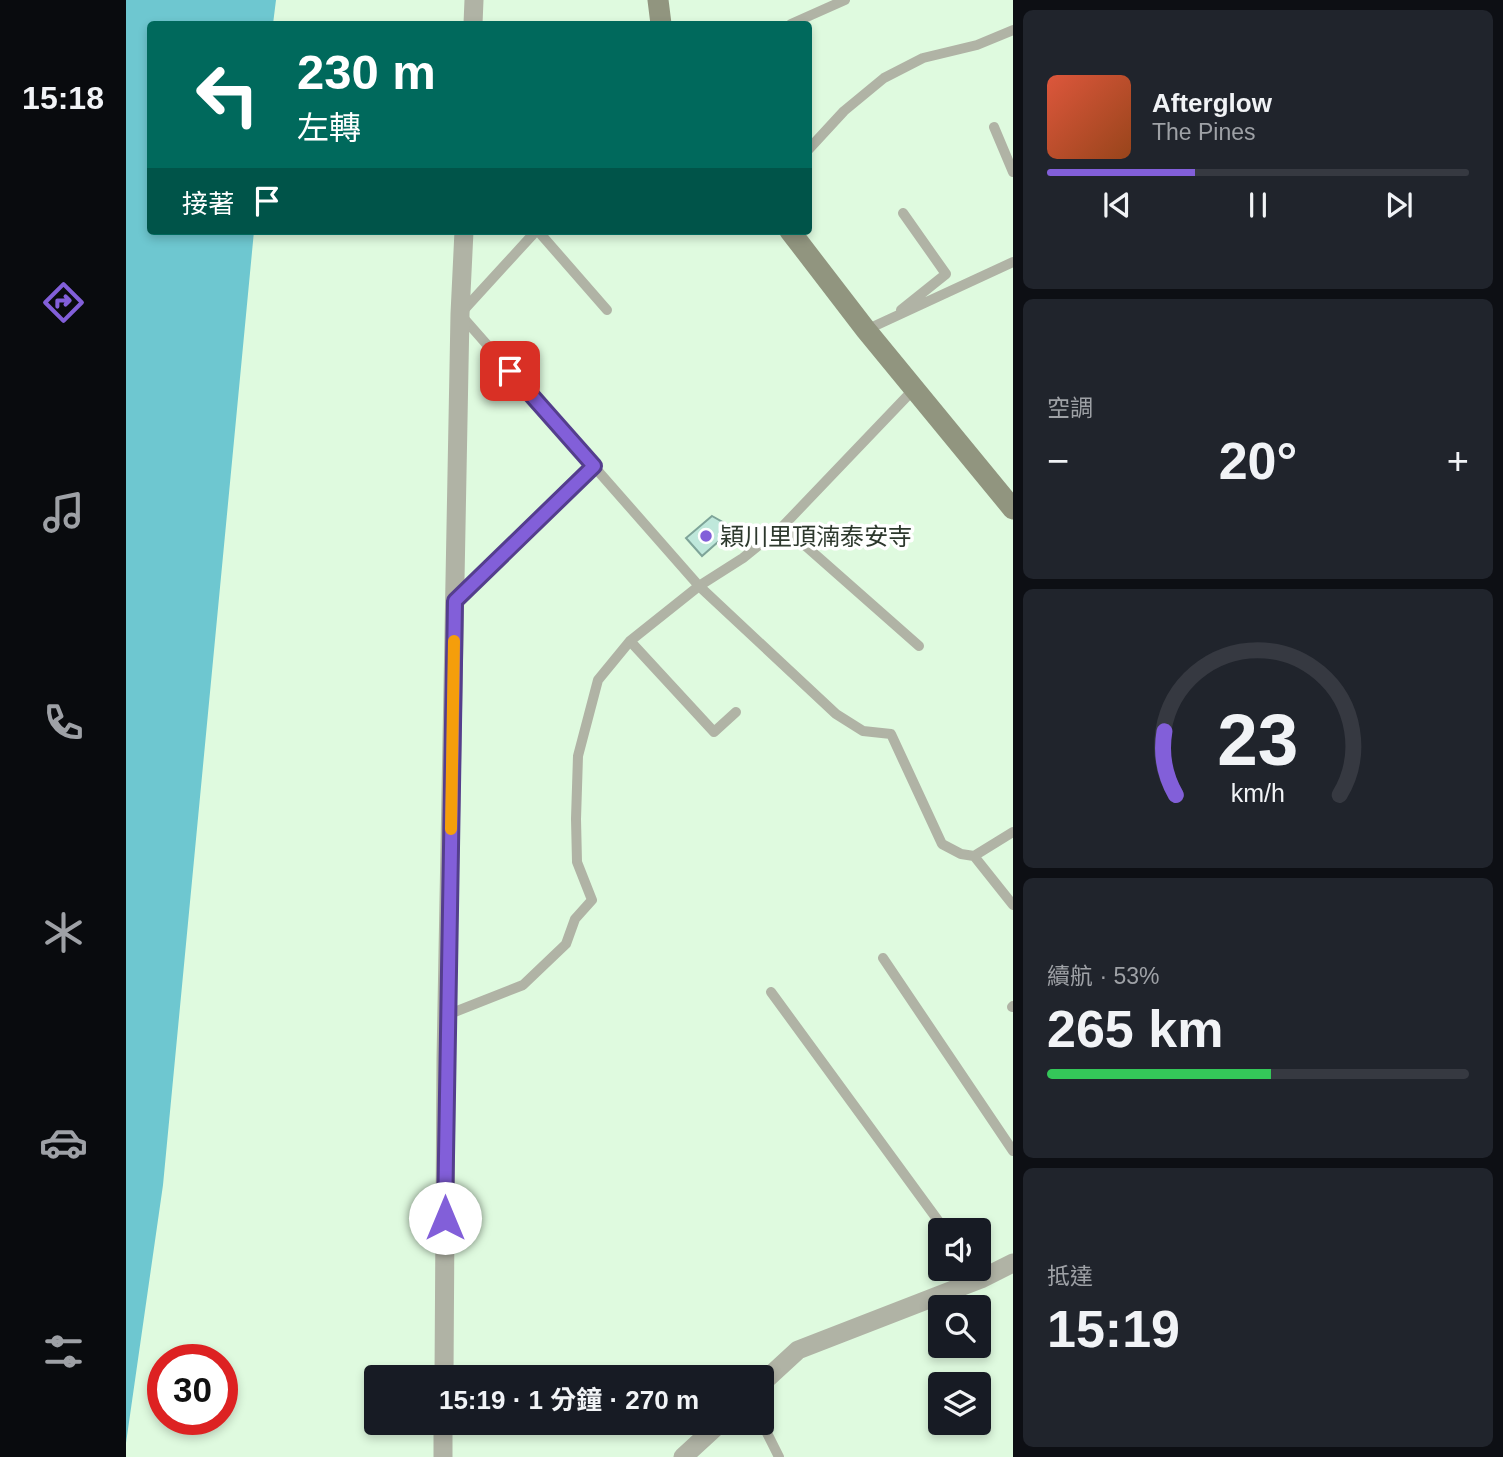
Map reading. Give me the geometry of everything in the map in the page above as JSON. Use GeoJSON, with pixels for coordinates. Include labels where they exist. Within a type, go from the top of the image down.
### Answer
{"type":"FeatureCollection","features":[{"type":"Feature","properties":{"kind":"street"},"geometry":{"type":"LineString","coordinates":[[473,21],[474,0]]}},
{"type":"Feature","properties":{"kind":"street"},"geometry":{"type":"LineString","coordinates":[[658,0],[661,21]]}},
{"type":"Feature","properties":{"kind":"street"},"geometry":{"type":"LineString","coordinates":[[444,1365],[447,1014],[460,314],[464,235]]}},
{"type":"Feature","properties":{"kind":"street"},"geometry":{"type":"LineString","coordinates":[[793,235],[866,330],[1013,509]]}},
{"type":"Feature","properties":{"kind":"street"},"geometry":{"type":"LineString","coordinates":[[991,1270],[1013,1264]]}},
{"type":"Feature","properties":{"kind":"street"},"geometry":{"type":"LineString","coordinates":[[774,1372],[798,1350],[961,1281]]}},
{"type":"Feature","properties":{"kind":"street"},"geometry":{"type":"LineString","coordinates":[[443,1435],[443,1457]]}},
{"type":"Feature","properties":{"kind":"street"},"geometry":{"type":"LineString","coordinates":[[683,1457],[707,1435]]}},
{"type":"Feature","properties":{"kind":"lane"},"geometry":{"type":"LineString","coordinates":[[798,21],[845,0]]}},
{"type":"Feature","properties":{"kind":"lane"},"geometry":{"type":"LineString","coordinates":[[812,146],[844,111],[884,78],[923,58],[977,45],[1013,30]]}},
{"type":"Feature","properties":{"kind":"lane"},"geometry":{"type":"LineString","coordinates":[[994,127],[1013,172]]}},
{"type":"Feature","properties":{"kind":"lane"},"geometry":{"type":"LineString","coordinates":[[888,320],[946,274],[903,213]]}},
{"type":"Feature","properties":{"kind":"lane"},"geometry":{"type":"LineString","coordinates":[[533,235],[460,314],[699,586],[836,714],[863,731],[891,734],[942,844],[961,854],[974,856],[1013,832]]}},
{"type":"Feature","properties":{"kind":"lane"},"geometry":{"type":"LineString","coordinates":[[541,235],[607,310]]}},
{"type":"Feature","properties":{"kind":"lane"},"geometry":{"type":"LineString","coordinates":[[866,330],[1013,262]]}},
{"type":"Feature","properties":{"kind":"lane"},"geometry":{"type":"LineString","coordinates":[[447,1014],[523,985],[566,944],[575,919],[592,900],[577,862],[578,756],[598,680],[630,641],[699,586],[743,558],[783,526],[914,389]]}},
{"type":"Feature","properties":{"kind":"lane"},"geometry":{"type":"LineString","coordinates":[[455,601],[594,466]]}},
{"type":"Feature","properties":{"kind":"lane"},"geometry":{"type":"LineString","coordinates":[[783,526],[919,646]]}},
{"type":"Feature","properties":{"kind":"lane"},"geometry":{"type":"LineString","coordinates":[[630,641],[714,732],[736,712]]}},
{"type":"Feature","properties":{"kind":"lane"},"geometry":{"type":"LineString","coordinates":[[974,856],[1013,905]]}},
{"type":"Feature","properties":{"kind":"lane"},"geometry":{"type":"LineString","coordinates":[[883,958],[1013,1151]]}},
{"type":"Feature","properties":{"kind":"lane"},"geometry":{"type":"LineString","coordinates":[[771,992],[936,1218]]}},
{"type":"Feature","properties":{"kind":"lane"},"geometry":{"type":"LineString","coordinates":[[768,1435],[779,1457]]}},
{"type":"Feature","properties":{"kind":"water"},"geometry":{"type":"Polygon","coordinates":[[[126,0],[276,0],[273,21],[147,21],[147,235],[254,235],[163,1185],[126,1443],[126,0]]]}},
{"type":"Feature","properties":{"kind":"building","name":"穎川里頂湳泰安寺"},"geometry":{"type":"Polygon","coordinates":[[[712,516],[726,524],[721,528],[727,534],[702,556],[686,538],[712,516]]]}},
{"type":"Feature","properties":{"kind":"slow traffic"},"geometry":{"type":"LineString","coordinates":[[451,829],[454,641]]}},
{"type":"Feature","properties":{"kind":"place","name":"穎川里頂湳泰安寺"},"geometry":{"type":"Point","coordinates":[706,536]}},
{"type":"Feature","properties":{"kind":"route"},"geometry":{"type":"LineString","coordinates":[[445,1218],[455,601],[594,466],[510,371]]}}]}
